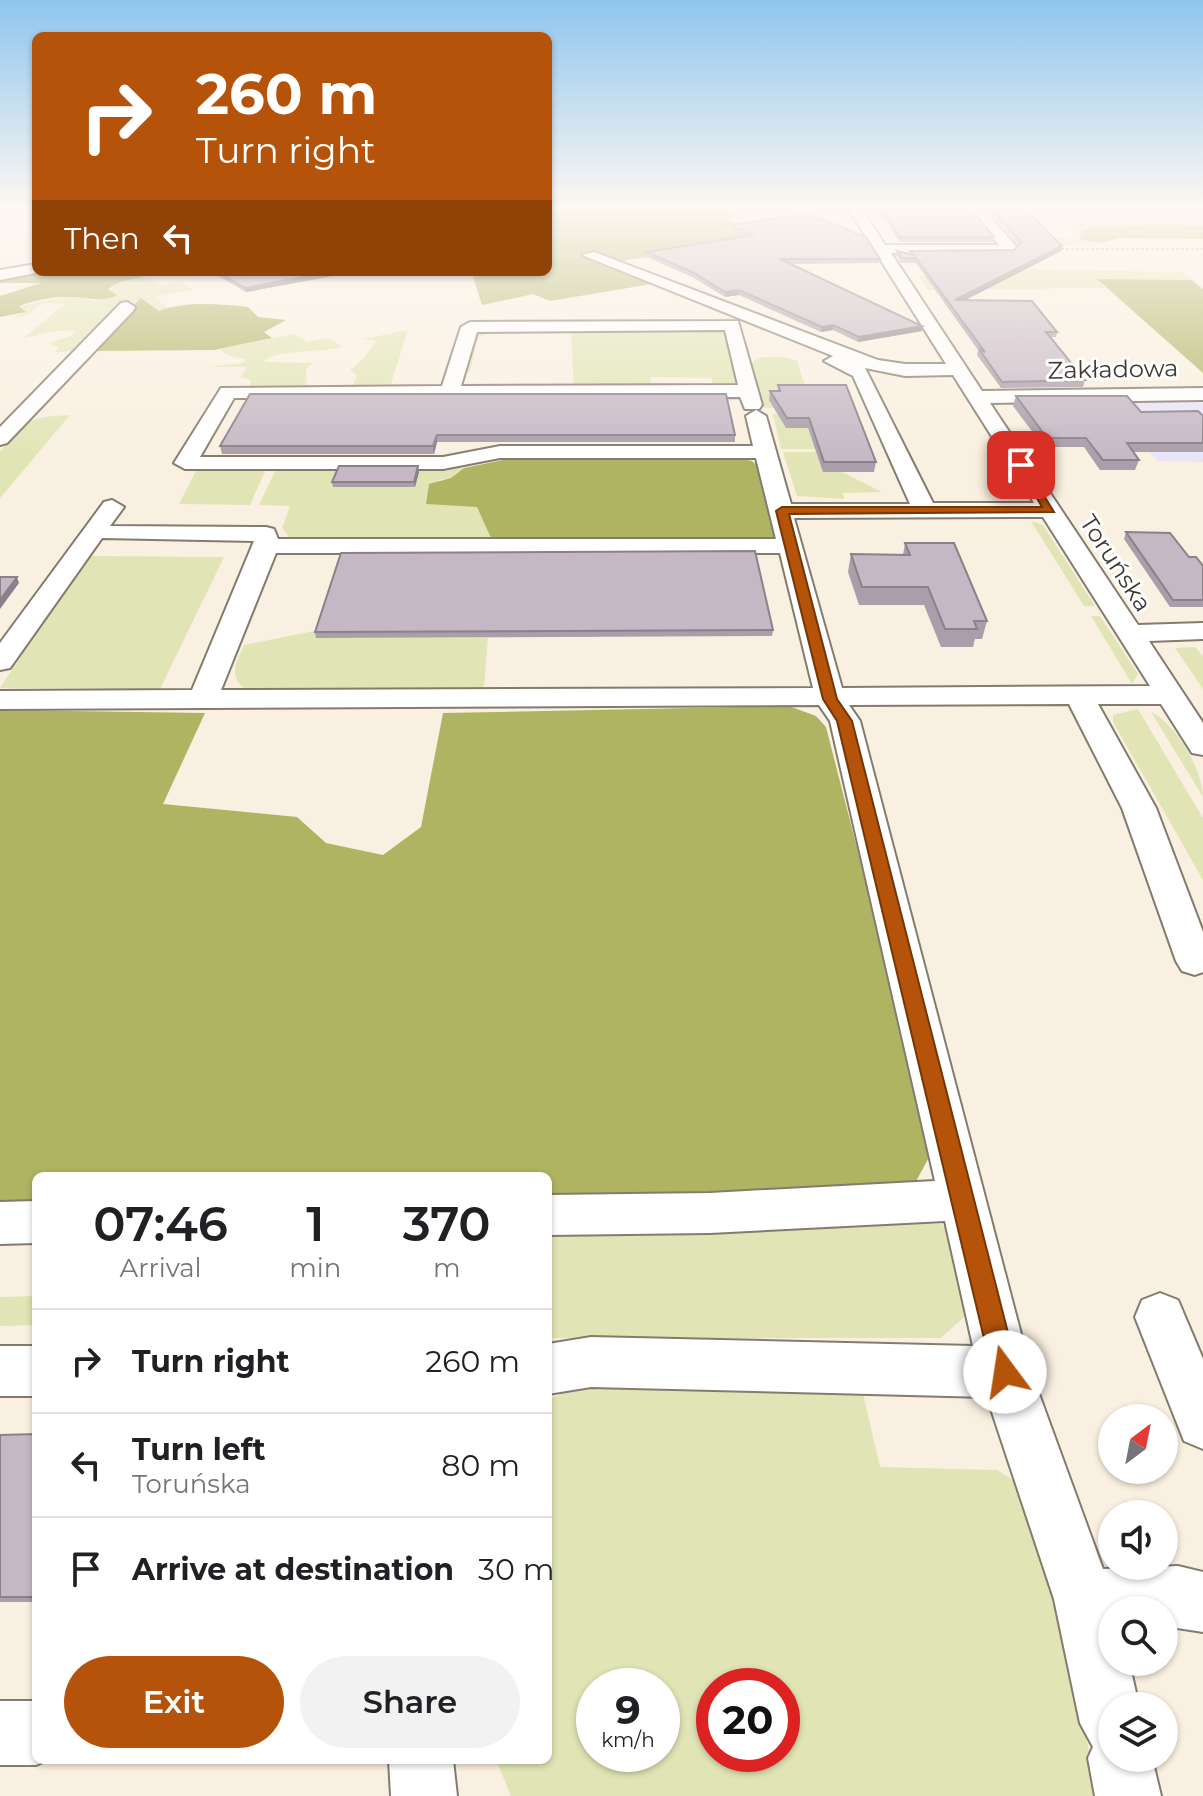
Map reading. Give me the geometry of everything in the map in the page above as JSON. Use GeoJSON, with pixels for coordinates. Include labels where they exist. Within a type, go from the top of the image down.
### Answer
{"type":"FeatureCollection","features":[{"type":"Feature","properties":{"kind":"street"},"geometry":{"type":"LineString","coordinates":[[684,292],[874,365],[905,370],[959,369]]}},
{"type":"Feature","properties":{"kind":"street","name":"Toruńska"},"geometry":{"type":"LineString","coordinates":[[908,292],[1203,746]]}},
{"type":"Feature","properties":{"kind":"street"},"geometry":{"type":"LineString","coordinates":[[0,439],[127,307]]}},
{"type":"Feature","properties":{"kind":"street"},"geometry":{"type":"LineString","coordinates":[[450,392],[470,327],[732,325],[830,699],[845,721],[1005,1372],[1084,1599],[1105,1692]]}},
{"type":"Feature","properties":{"kind":"street"},"geometry":{"type":"LineString","coordinates":[[738,346],[765,347],[823,358],[861,373],[925,510]]}},
{"type":"Feature","properties":{"kind":"street"},"geometry":{"type":"LineString","coordinates":[[752,404],[450,392],[228,392],[185,463],[443,463],[500,452],[766,452]]}},
{"type":"Feature","properties":{"kind":"street","name":"Zakładowa"},"geometry":{"type":"LineString","coordinates":[[977,397],[1203,394]]}},
{"type":"Feature","properties":{"kind":"street"},"geometry":{"type":"LineString","coordinates":[[782,511],[1050,510]]}},
{"type":"Feature","properties":{"kind":"street"},"geometry":{"type":"LineString","coordinates":[[0,662],[110,520],[266,534],[267,546],[203,699]]}},
{"type":"Feature","properties":{"kind":"street"},"geometry":{"type":"LineString","coordinates":[[267,546],[791,546]]}},
{"type":"Feature","properties":{"kind":"street"},"geometry":{"type":"LineString","coordinates":[[1130,634],[1203,631]]}},
{"type":"Feature","properties":{"kind":"street"},"geometry":{"type":"LineString","coordinates":[[0,700],[830,699],[1170,695]]}},
{"type":"Feature","properties":{"kind":"street"},"geometry":{"type":"LineString","coordinates":[[1079,696],[1139,808],[1195,961]]}},
{"type":"Feature","properties":{"kind":"street"},"geometry":{"type":"LineString","coordinates":[[552,1215],[710,1213],[963,1200]]}},
{"type":"Feature","properties":{"kind":"street"},"geometry":{"type":"LineString","coordinates":[[0,1223],[32,1222]]}},
{"type":"Feature","properties":{"kind":"street"},"geometry":{"type":"LineString","coordinates":[[1160,1317],[1203,1422]]}},
{"type":"Feature","properties":{"kind":"street"},"geometry":{"type":"LineString","coordinates":[[552,1368],[591,1362],[1005,1372]]}},
{"type":"Feature","properties":{"kind":"street"},"geometry":{"type":"LineString","coordinates":[[0,1371],[32,1371]]}},
{"type":"Feature","properties":{"kind":"street"},"geometry":{"type":"LineString","coordinates":[[1084,1599],[1178,1596],[1203,1602]]}},
{"type":"Feature","properties":{"kind":"street"},"geometry":{"type":"LineString","coordinates":[[0,1733],[32,1733]]}},
{"type":"Feature","properties":{"kind":"street"},"geometry":{"type":"LineString","coordinates":[[421,1764],[424,1796]]}},
{"type":"Feature","properties":{"kind":"street"},"geometry":{"type":"LineString","coordinates":[[1123,1772],[1128,1796]]}},
{"type":"Feature","properties":{"kind":"shaded area"},"geometry":{"type":"Polygon","coordinates":[[[1203,402],[1203,462],[1158,461],[1101,403],[1203,402]]]}},
{"type":"Feature","properties":{"kind":"green space"},"geometry":{"type":"Polygon","coordinates":[[[13,292],[112,292],[117,295],[95,299],[44,299],[19,306],[26,312],[0,317],[0,296],[13,292]]]}},
{"type":"Feature","properties":{"kind":"green space"},"geometry":{"type":"Polygon","coordinates":[[[107,292],[183,292],[154,297],[168,308],[159,311],[142,298],[134,306],[122,306],[76,351],[55,352],[59,347],[49,343],[71,336],[75,330],[48,332],[22,339],[65,304],[42,303],[26,316],[14,317],[26,312],[19,306],[72,296],[95,301],[107,292]]]}},
{"type":"Feature","properties":{"kind":"green space"},"geometry":{"type":"Polygon","coordinates":[[[478,292],[605,292],[550,301],[533,294],[482,305],[478,292]]]}},
{"type":"Feature","properties":{"kind":"green space"},"geometry":{"type":"Polygon","coordinates":[[[1111,292],[1203,292],[1203,373],[1111,292]]]}},
{"type":"Feature","properties":{"kind":"green space"},"geometry":{"type":"Polygon","coordinates":[[[141,298],[159,311],[192,305],[226,305],[248,307],[258,317],[286,320],[264,332],[272,338],[214,350],[89,351],[141,298]]]}},
{"type":"Feature","properties":{"kind":"green space"},"geometry":{"type":"Polygon","coordinates":[[[490,327],[714,329],[726,334],[738,378],[733,385],[713,389],[712,378],[651,377],[650,390],[617,386],[616,389],[574,390],[571,331],[566,329],[501,329],[478,338],[470,372],[460,375],[457,370],[461,370],[472,333],[490,327]]]}},
{"type":"Feature","properties":{"kind":"green space"},"geometry":{"type":"Polygon","coordinates":[[[408,330],[389,390],[249,388],[251,380],[241,377],[247,367],[207,367],[243,363],[246,359],[227,355],[220,349],[295,334],[307,342],[327,338],[343,346],[278,355],[264,362],[313,363],[306,369],[307,387],[346,388],[353,385],[357,376],[350,370],[364,358],[376,341],[363,339],[408,330]]]}},
{"type":"Feature","properties":{"kind":"green space"},"geometry":{"type":"Polygon","coordinates":[[[762,357],[784,357],[797,361],[808,395],[781,408],[764,408],[751,362],[762,357]]]}},
{"type":"Feature","properties":{"kind":"green space"},"geometry":{"type":"Polygon","coordinates":[[[773,414],[783,414],[788,428],[808,428],[815,449],[781,449],[773,414]]]}},
{"type":"Feature","properties":{"kind":"green space"},"geometry":{"type":"Polygon","coordinates":[[[70,415],[0,498],[0,452],[9,441],[23,426],[36,419],[70,415]]]}},
{"type":"Feature","properties":{"kind":"green space"},"geometry":{"type":"Polygon","coordinates":[[[783,452],[816,452],[842,472],[882,492],[843,493],[844,499],[797,496],[783,452]]]}},
{"type":"Feature","properties":{"kind":"green space"},"geometry":{"type":"Polygon","coordinates":[[[733,457],[752,461],[760,468],[779,538],[491,538],[477,507],[426,504],[429,484],[451,478],[464,468],[508,459],[733,457]]]}},
{"type":"Feature","properties":{"kind":"green space"},"geometry":{"type":"Polygon","coordinates":[[[464,468],[451,478],[438,480],[478,507],[491,538],[290,538],[282,528],[290,506],[259,505],[276,469],[464,468]]]}},
{"type":"Feature","properties":{"kind":"green space"},"geometry":{"type":"Polygon","coordinates":[[[197,469],[266,469],[250,505],[179,504],[197,469]]]}},
{"type":"Feature","properties":{"kind":"green space"},"geometry":{"type":"Polygon","coordinates":[[[1031,521],[1043,525],[1095,606],[1084,606],[1031,521]]]}},
{"type":"Feature","properties":{"kind":"green space"},"geometry":{"type":"Polygon","coordinates":[[[87,556],[224,557],[160,689],[0,688],[87,556]]]}},
{"type":"Feature","properties":{"kind":"green space"},"geometry":{"type":"Polygon","coordinates":[[[1091,616],[1100,616],[1138,674],[1132,684],[1091,616]]]}},
{"type":"Feature","properties":{"kind":"green space"},"geometry":{"type":"Polygon","coordinates":[[[319,630],[317,638],[488,638],[484,686],[480,689],[247,691],[237,680],[236,664],[244,645],[319,630]]]}},
{"type":"Feature","properties":{"kind":"green space"},"geometry":{"type":"Polygon","coordinates":[[[1195,647],[1203,656],[1203,689],[1175,648],[1195,647]]]}},
{"type":"Feature","properties":{"kind":"green space"},"geometry":{"type":"Polygon","coordinates":[[[789,706],[816,716],[826,727],[934,1148],[914,1185],[890,1192],[552,1195],[552,1172],[32,1172],[32,1200],[0,1200],[0,710],[205,713],[163,804],[297,817],[326,843],[383,855],[421,827],[443,713],[789,706]]]}},
{"type":"Feature","properties":{"kind":"green space"},"geometry":{"type":"Polygon","coordinates":[[[1138,709],[1203,818],[1203,880],[1113,722],[1113,715],[1138,709]]]}},
{"type":"Feature","properties":{"kind":"green space"},"geometry":{"type":"Polygon","coordinates":[[[1151,712],[1170,727],[1186,749],[1198,774],[1203,797],[1151,712]]]}},
{"type":"Feature","properties":{"kind":"green space"},"geometry":{"type":"Polygon","coordinates":[[[941,1224],[957,1240],[968,1282],[964,1317],[941,1338],[552,1338],[552,1227],[941,1224]]]}},
{"type":"Feature","properties":{"kind":"green space"},"geometry":{"type":"Polygon","coordinates":[[[32,1296],[32,1325],[0,1326],[0,1297],[32,1296]]]}},
{"type":"Feature","properties":{"kind":"green space"},"geometry":{"type":"Polygon","coordinates":[[[580,1385],[862,1389],[880,1467],[997,1470],[1020,1484],[1035,1524],[1100,1796],[511,1796],[498,1764],[552,1764],[552,1398],[580,1385]]]}},
{"type":"Feature","properties":{"kind":"building"},"geometry":{"type":"Polygon","coordinates":[[[743,292],[850,292],[922,326],[859,337],[833,325],[822,327],[743,292]]]}},
{"type":"Feature","properties":{"kind":"building"},"geometry":{"type":"Polygon","coordinates":[[[941,292],[971,292],[955,300],[1032,301],[1057,332],[1046,332],[1085,380],[1002,382],[979,349],[985,352],[941,292]]]}},
{"type":"Feature","properties":{"kind":"building"},"geometry":{"type":"Polygon","coordinates":[[[778,385],[846,385],[876,462],[824,462],[809,418],[787,418],[770,391],[780,391],[778,385]]]}},
{"type":"Feature","properties":{"kind":"building"},"geometry":{"type":"Polygon","coordinates":[[[250,394],[726,394],[735,435],[437,435],[433,446],[220,446],[250,394]]]}},
{"type":"Feature","properties":{"kind":"building"},"geometry":{"type":"Polygon","coordinates":[[[1016,396],[1127,396],[1141,412],[1198,411],[1203,416],[1203,443],[1127,443],[1139,460],[1103,460],[1086,438],[1047,438],[1016,396]]]}},
{"type":"Feature","properties":{"kind":"building"},"geometry":{"type":"Polygon","coordinates":[[[339,466],[418,466],[414,482],[332,482],[339,466]]]}},
{"type":"Feature","properties":{"kind":"building"},"geometry":{"type":"Polygon","coordinates":[[[1126,532],[1170,533],[1189,557],[1196,557],[1203,566],[1203,600],[1173,600],[1126,532]]]}},
{"type":"Feature","properties":{"kind":"building"},"geometry":{"type":"Polygon","coordinates":[[[905,543],[954,543],[987,621],[974,621],[977,629],[945,629],[928,587],[862,587],[851,554],[910,555],[905,543]]]}},
{"type":"Feature","properties":{"kind":"building"},"geometry":{"type":"Polygon","coordinates":[[[755,551],[773,630],[315,632],[341,553],[755,551]]]}},
{"type":"Feature","properties":{"kind":"building"},"geometry":{"type":"Polygon","coordinates":[[[0,577],[17,577],[0,600],[0,577]]]}},
{"type":"Feature","properties":{"kind":"building"},"geometry":{"type":"Polygon","coordinates":[[[32,1434],[32,1597],[0,1597],[0,1435],[32,1434]]]}},
{"type":"Feature","properties":{"kind":"route"},"geometry":{"type":"LineString","coordinates":[[1005,1372],[845,721],[830,699],[782,511],[1050,510],[1021,465]]}}]}
